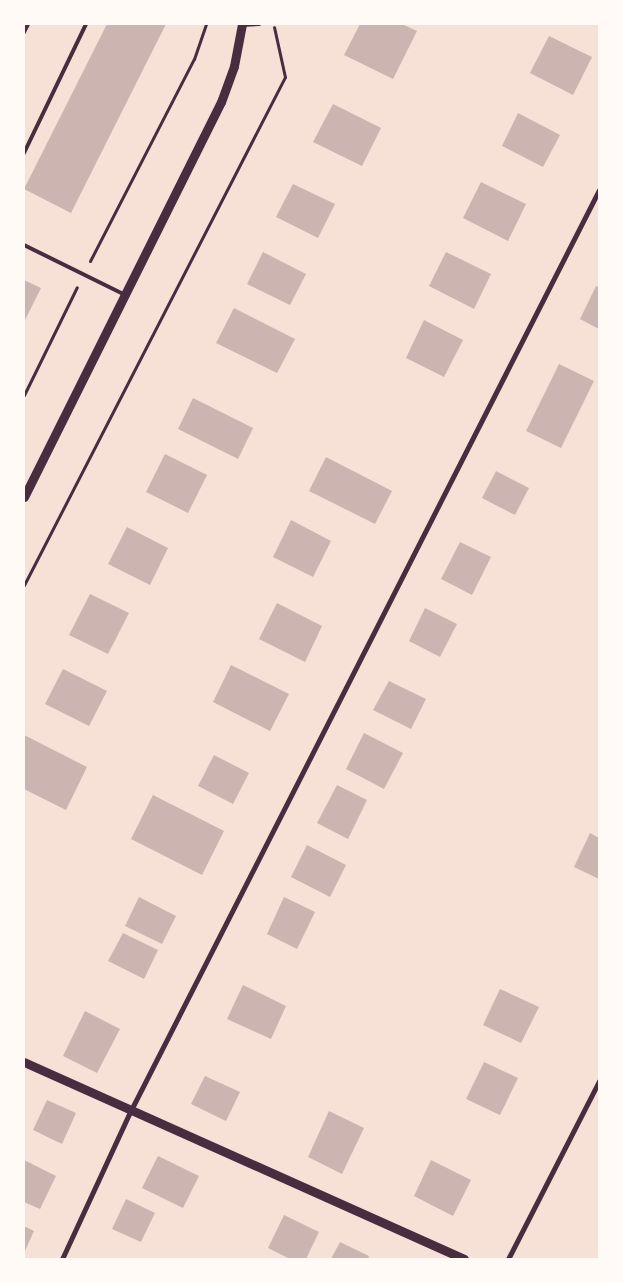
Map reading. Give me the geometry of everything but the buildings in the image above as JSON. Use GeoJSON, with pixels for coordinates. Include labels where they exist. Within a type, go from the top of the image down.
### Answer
{"type":"FeatureCollection","features":[{"type":"Feature","properties":{"kind":"street"},"geometry":{"type":"LineString","coordinates":[[24,497],[221,102],[234,66],[242,25]]}},
{"type":"Feature","properties":{"kind":"street"},"geometry":{"type":"LineString","coordinates":[[62,1259],[131,1110],[599,190]]}},
{"type":"Feature","properties":{"kind":"street"},"geometry":{"type":"LineString","coordinates":[[24,1062],[464,1259]]}},
{"type":"Feature","properties":{"kind":"street"},"geometry":{"type":"LineString","coordinates":[[508,1259],[599,1081]]}},
{"type":"Feature","properties":{"kind":"lane"},"geometry":{"type":"LineString","coordinates":[[24,32],[28,24]]}},
{"type":"Feature","properties":{"kind":"lane"},"geometry":{"type":"LineString","coordinates":[[24,153],[86,24]]}},
{"type":"Feature","properties":{"kind":"lane"},"geometry":{"type":"LineString","coordinates":[[242,25],[259,24]]}},
{"type":"Feature","properties":{"kind":"lane"},"geometry":{"type":"LineString","coordinates":[[24,245],[125,296]]}},
{"type":"Feature","properties":{"kind":"path"},"geometry":{"type":"LineString","coordinates":[[24,395],[83,275],[194,59],[206,24]]}},
{"type":"Feature","properties":{"kind":"path"},"geometry":{"type":"LineString","coordinates":[[24,585],[285,77],[274,24]]}}]}
